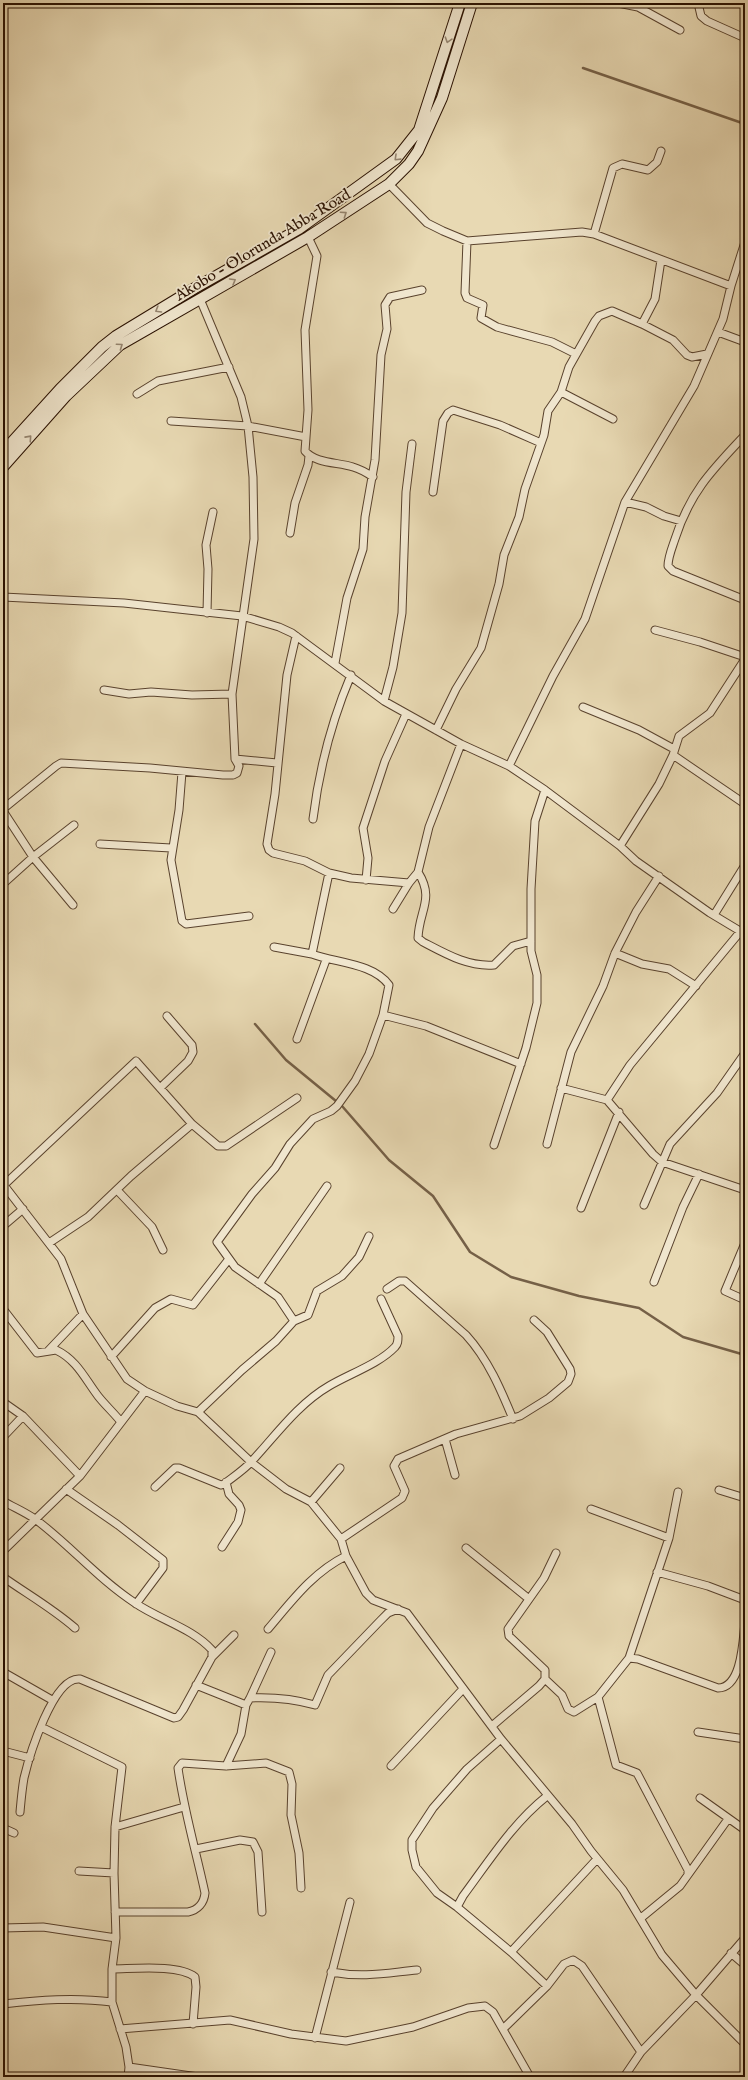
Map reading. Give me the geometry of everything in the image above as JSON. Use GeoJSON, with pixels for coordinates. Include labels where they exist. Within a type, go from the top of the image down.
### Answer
{"type":"FeatureCollection","features":[{"type":"Feature","properties":{"kind":"main road","name":"Akobo - Olorunda Abba Road"},"geometry":{"type":"LineString","coordinates":[[3,467],[102,346],[116,336],[299,229],[396,159],[419,130],[460,3]]}},
{"type":"Feature","properties":{"kind":"main road","name":"Akobo - Olorunda Abba Road"},"geometry":{"type":"LineString","coordinates":[[3,452],[63,393],[120,346],[308,237],[389,184],[409,164],[418,151],[437,111],[449,81],[472,3]]}},
{"type":"Feature","properties":{"kind":"street"},"geometry":{"type":"LineString","coordinates":[[618,3],[638,7],[680,30]]}},
{"type":"Feature","properties":{"kind":"street"},"geometry":{"type":"LineString","coordinates":[[698,3],[701,16],[707,21],[745,38]]}},
{"type":"Feature","properties":{"kind":"street"},"geometry":{"type":"LineString","coordinates":[[594,234],[613,168],[622,164],[648,170],[657,162],[661,151]]}},
{"type":"Feature","properties":{"kind":"street"},"geometry":{"type":"LineString","coordinates":[[389,184],[427,222],[443,231],[467,241],[574,232],[594,234],[731,286]]}},
{"type":"Feature","properties":{"kind":"street"},"geometry":{"type":"LineString","coordinates":[[308,237],[317,256],[305,330],[308,410],[305,451],[309,456],[354,468],[373,477]]}},
{"type":"Feature","properties":{"kind":"street"},"geometry":{"type":"LineString","coordinates":[[467,241],[465,293],[467,298],[483,305],[480,318],[497,327],[552,342],[576,354]]}},
{"type":"Feature","properties":{"kind":"street"},"geometry":{"type":"LineString","coordinates":[[509,766],[553,676],[585,619],[625,502],[691,394],[707,354],[724,319],[731,286],[745,242]]}},
{"type":"Feature","properties":{"kind":"street"},"geometry":{"type":"LineString","coordinates":[[642,324],[655,299],[661,260]]}},
{"type":"Feature","properties":{"kind":"street"},"geometry":{"type":"LineString","coordinates":[[335,663],[347,598],[362,555],[365,517],[373,477],[381,356],[387,329],[386,301],[390,298],[422,290]]}},
{"type":"Feature","properties":{"kind":"street"},"geometry":{"type":"LineString","coordinates":[[73,905],[32,856],[3,810],[61,763],[233,775],[237,773],[239,766],[235,759],[232,694],[254,539],[255,516],[248,426],[237,384],[200,299]]}},
{"type":"Feature","properties":{"kind":"street"},"geometry":{"type":"LineString","coordinates":[[436,730],[456,689],[481,648],[499,584],[505,551],[519,517],[525,489],[545,430],[548,411],[561,392],[567,372],[595,321],[605,313],[612,311],[673,340],[687,355],[692,357],[707,354]]}},
{"type":"Feature","properties":{"kind":"street"},"geometry":{"type":"LineString","coordinates":[[718,332],[745,342]]}},
{"type":"Feature","properties":{"kind":"street"},"geometry":{"type":"LineString","coordinates":[[137,394],[158,381],[229,367]]}},
{"type":"Feature","properties":{"kind":"street"},"geometry":{"type":"LineString","coordinates":[[561,392],[613,419]]}},
{"type":"Feature","properties":{"kind":"street"},"geometry":{"type":"LineString","coordinates":[[433,492],[443,421],[448,412],[453,410],[500,425],[541,443]]}},
{"type":"Feature","properties":{"kind":"street"},"geometry":{"type":"LineString","coordinates":[[171,421],[248,426],[306,437]]}},
{"type":"Feature","properties":{"kind":"street"},"geometry":{"type":"LineString","coordinates":[[745,435],[706,477],[696,491],[681,520],[668,560],[668,566],[674,571],[745,600]]}},
{"type":"Feature","properties":{"kind":"street"},"geometry":{"type":"LineString","coordinates":[[384,701],[393,668],[402,613],[406,492],[412,444]]}},
{"type":"Feature","properties":{"kind":"street"},"geometry":{"type":"LineString","coordinates":[[290,532],[295,502],[308,465],[309,456]]}},
{"type":"Feature","properties":{"kind":"street"},"geometry":{"type":"LineString","coordinates":[[625,502],[646,507],[664,516],[681,520]]}},
{"type":"Feature","properties":{"kind":"street"},"geometry":{"type":"LineString","coordinates":[[206,613],[208,569],[206,545],[213,512]]}},
{"type":"Feature","properties":{"kind":"street"},"geometry":{"type":"LineString","coordinates":[[3,597],[124,603],[242,616],[279,627],[296,636],[335,663],[384,701],[461,744],[509,766],[545,790],[659,876],[714,915],[743,933],[696,986],[630,1065],[607,1100]]}},
{"type":"Feature","properties":{"kind":"street"},"geometry":{"type":"LineString","coordinates":[[620,846],[659,784],[674,752],[679,736],[710,713],[745,658],[700,642],[655,630]]}},
{"type":"Feature","properties":{"kind":"street"},"geometry":{"type":"LineString","coordinates":[[296,636],[287,675],[268,831],[267,844],[269,850],[304,861],[329,873],[366,880],[408,882]]}},
{"type":"Feature","properties":{"kind":"street"},"geometry":{"type":"LineString","coordinates":[[313,819],[328,744],[351,675]]}},
{"type":"Feature","properties":{"kind":"street"},"geometry":{"type":"LineString","coordinates":[[104,690],[129,694],[151,692],[192,695],[232,694]]}},
{"type":"Feature","properties":{"kind":"street"},"geometry":{"type":"LineString","coordinates":[[583,707],[634,728],[674,752],[745,804]]}},
{"type":"Feature","properties":{"kind":"street"},"geometry":{"type":"LineString","coordinates":[[366,880],[368,858],[363,828],[384,761],[406,714]]}},
{"type":"Feature","properties":{"kind":"street"},"geometry":{"type":"LineString","coordinates":[[394,909],[408,882],[418,872],[429,827],[461,744]]}},
{"type":"Feature","properties":{"kind":"street"},"geometry":{"type":"LineString","coordinates":[[235,759],[277,763]]}},
{"type":"Feature","properties":{"kind":"street"},"geometry":{"type":"LineString","coordinates":[[182,772],[179,810],[171,848],[171,860],[180,916],[186,924],[250,916]]}},
{"type":"Feature","properties":{"kind":"street"},"geometry":{"type":"LineString","coordinates":[[494,1145],[534,1022],[538,991],[531,941],[533,837],[535,821],[545,790]]}},
{"type":"Feature","properties":{"kind":"street"},"geometry":{"type":"LineString","coordinates":[[3,884],[32,856],[74,826]]}},
{"type":"Feature","properties":{"kind":"street"},"geometry":{"type":"LineString","coordinates":[[100,844],[171,848]]}},
{"type":"Feature","properties":{"kind":"street"},"geometry":{"type":"LineString","coordinates":[[714,915],[745,865]]}},
{"type":"Feature","properties":{"kind":"street"},"geometry":{"type":"LineString","coordinates":[[418,872],[426,887],[427,894],[418,931],[418,938],[423,942],[456,959],[482,966],[494,965],[513,946],[531,941]]}},
{"type":"Feature","properties":{"kind":"street"},"geometry":{"type":"LineString","coordinates":[[312,954],[329,873]]}},
{"type":"Feature","properties":{"kind":"street"},"geometry":{"type":"LineString","coordinates":[[547,1144],[571,1052],[603,986],[615,953],[636,912],[659,876]]}},
{"type":"Feature","properties":{"kind":"street"},"geometry":{"type":"LineString","coordinates":[[274,948],[312,954],[326,960],[363,968],[385,979],[390,985],[383,1015],[359,1076],[337,1106],[331,1111],[313,1119],[290,1144],[269,1176],[252,1194],[235,1218],[218,1238],[218,1245],[229,1259],[242,1273],[278,1297],[294,1321]]}},
{"type":"Feature","properties":{"kind":"street"},"geometry":{"type":"LineString","coordinates":[[615,953],[642,964],[669,969],[696,986]]}},
{"type":"Feature","properties":{"kind":"street"},"geometry":{"type":"LineString","coordinates":[[297,1039],[326,960]]}},
{"type":"Feature","properties":{"kind":"street"},"geometry":{"type":"LineString","coordinates":[[383,1015],[432,1029],[521,1064]]}},
{"type":"Feature","properties":{"kind":"street"},"geometry":{"type":"LineString","coordinates":[[160,1088],[188,1061],[193,1052],[192,1045],[167,1016]]}},
{"type":"Feature","properties":{"kind":"street"},"geometry":{"type":"LineString","coordinates":[[644,1205],[670,1144],[717,1093],[745,1053]]}},
{"type":"Feature","properties":{"kind":"street"},"geometry":{"type":"LineString","coordinates":[[297,1098],[226,1146],[218,1146],[192,1124],[136,1061],[3,1185],[49,1243],[67,1269],[82,1314],[111,1358],[127,1379],[145,1391],[177,1406],[198,1412],[251,1462],[286,1489],[311,1502],[341,1539],[346,1556],[366,1593],[374,1600],[407,1613],[501,1739],[547,1796],[572,1824],[597,1859],[623,1890],[662,1955],[696,1995],[745,2044]]}},
{"type":"Feature","properties":{"kind":"street"},"geometry":{"type":"LineString","coordinates":[[561,1088],[607,1100],[619,1112],[653,1154],[662,1162],[745,1190]]}},
{"type":"Feature","properties":{"kind":"street"},"geometry":{"type":"LineString","coordinates":[[581,1208],[619,1112]]}},
{"type":"Feature","properties":{"kind":"street"},"geometry":{"type":"LineString","coordinates":[[49,1243],[88,1217],[192,1124]]}},
{"type":"Feature","properties":{"kind":"street"},"geometry":{"type":"LineString","coordinates":[[654,1282],[683,1207],[699,1174]]}},
{"type":"Feature","properties":{"kind":"street"},"geometry":{"type":"LineString","coordinates":[[259,1284],[327,1186]]}},
{"type":"Feature","properties":{"kind":"street"},"geometry":{"type":"LineString","coordinates":[[117,1190],[152,1227],[163,1250]]}},
{"type":"Feature","properties":{"kind":"street"},"geometry":{"type":"LineString","coordinates":[[3,1226],[23,1209]]}},
{"type":"Feature","properties":{"kind":"street"},"geometry":{"type":"LineString","coordinates":[[198,1412],[242,1370],[276,1341],[294,1321],[308,1315],[317,1291],[342,1276],[359,1257],[369,1236]]}},
{"type":"Feature","properties":{"kind":"street"},"geometry":{"type":"LineString","coordinates":[[745,1243],[725,1291],[745,1300]]}},
{"type":"Feature","properties":{"kind":"street"},"geometry":{"type":"LineString","coordinates":[[111,1358],[155,1308],[171,1299],[193,1305],[229,1259]]}},
{"type":"Feature","properties":{"kind":"street"},"geometry":{"type":"LineString","coordinates":[[387,1289],[399,1281],[405,1281],[475,1344],[493,1374],[513,1419]]}},
{"type":"Feature","properties":{"kind":"street"},"geometry":{"type":"LineString","coordinates":[[155,1487],[175,1468],[191,1472],[221,1485],[251,1462],[276,1433],[314,1397],[327,1387],[374,1362],[396,1347],[398,1336],[381,1300]]}},
{"type":"Feature","properties":{"kind":"street"},"geometry":{"type":"LineString","coordinates":[[3,1309],[33,1350],[37,1353],[53,1350],[62,1353],[75,1364],[90,1382],[97,1395],[121,1422]]}},
{"type":"Feature","properties":{"kind":"street"},"geometry":{"type":"LineString","coordinates":[[48,1351],[82,1314]]}},
{"type":"Feature","properties":{"kind":"street"},"geometry":{"type":"LineString","coordinates":[[341,1539],[402,1498],[405,1491],[394,1466],[398,1460],[445,1439],[482,1426],[513,1419],[549,1398],[568,1382],[571,1378],[570,1369],[552,1340],[534,1320]]}},
{"type":"Feature","properties":{"kind":"street"},"geometry":{"type":"LineString","coordinates":[[3,1551],[34,1519],[80,1476],[145,1391]]}},
{"type":"Feature","properties":{"kind":"street"},"geometry":{"type":"LineString","coordinates":[[3,1402],[23,1416],[80,1476]]}},
{"type":"Feature","properties":{"kind":"street"},"geometry":{"type":"LineString","coordinates":[[3,1437],[23,1416]]}},
{"type":"Feature","properties":{"kind":"street"},"geometry":{"type":"LineString","coordinates":[[445,1439],[455,1475]]}},
{"type":"Feature","properties":{"kind":"street"},"geometry":{"type":"LineString","coordinates":[[311,1502],[340,1468]]}},
{"type":"Feature","properties":{"kind":"street"},"geometry":{"type":"LineString","coordinates":[[222,1547],[238,1522],[241,1510],[239,1505],[229,1494],[226,1482]]}},
{"type":"Feature","properties":{"kind":"street"},"geometry":{"type":"LineString","coordinates":[[66,1489],[118,1524],[163,1560],[162,1568],[136,1604]]}},
{"type":"Feature","properties":{"kind":"street"},"geometry":{"type":"LineString","coordinates":[[719,1490],[745,1498]]}},
{"type":"Feature","properties":{"kind":"street"},"geometry":{"type":"LineString","coordinates":[[556,1553],[544,1578],[509,1626],[508,1632],[545,1670],[546,1682],[562,1695],[568,1709],[572,1712],[577,1712],[598,1697],[629,1658],[668,1538],[678,1492]]}},
{"type":"Feature","properties":{"kind":"street"},"geometry":{"type":"LineString","coordinates":[[3,1501],[34,1519],[72,1551],[103,1581],[136,1604],[194,1635],[212,1650],[212,1656]]}},
{"type":"Feature","properties":{"kind":"street"},"geometry":{"type":"LineString","coordinates":[[591,1509],[668,1538]]}},
{"type":"Feature","properties":{"kind":"street"},"geometry":{"type":"LineString","coordinates":[[466,1548],[529,1599]]}},
{"type":"Feature","properties":{"kind":"street"},"geometry":{"type":"LineString","coordinates":[[268,1629],[317,1575],[330,1564],[346,1556]]}},
{"type":"Feature","properties":{"kind":"street"},"geometry":{"type":"LineString","coordinates":[[657,1572],[708,1586],[745,1600]]}},
{"type":"Feature","properties":{"kind":"street"},"geometry":{"type":"LineString","coordinates":[[3,1577],[25,1593],[54,1610],[76,1628]]}},
{"type":"Feature","properties":{"kind":"street"},"geometry":{"type":"LineString","coordinates":[[196,1685],[248,1702],[290,1700],[315,1705],[328,1675],[380,1621],[388,1614],[398,1609]]}},
{"type":"Feature","properties":{"kind":"street"},"geometry":{"type":"LineString","coordinates":[[629,1658],[638,1659],[718,1688],[723,1688],[734,1679],[743,1651],[745,1622]]}},
{"type":"Feature","properties":{"kind":"street"},"geometry":{"type":"LineString","coordinates":[[20,1812],[24,1779],[41,1727],[52,1700],[70,1681],[74,1678],[80,1679],[174,1718],[178,1717],[212,1656],[234,1636]]}},
{"type":"Feature","properties":{"kind":"street"},"geometry":{"type":"LineString","coordinates":[[226,1766],[241,1734],[248,1702],[259,1674],[272,1652]]}},
{"type":"Feature","properties":{"kind":"street"},"geometry":{"type":"LineString","coordinates":[[3,1672],[52,1700]]}},
{"type":"Feature","properties":{"kind":"street"},"geometry":{"type":"LineString","coordinates":[[492,1726],[546,1682]]}},
{"type":"Feature","properties":{"kind":"street"},"geometry":{"type":"LineString","coordinates":[[391,1766],[463,1689]]}},
{"type":"Feature","properties":{"kind":"street"},"geometry":{"type":"LineString","coordinates":[[598,1697],[616,1765],[637,1773],[688,1870],[688,1874]]}},
{"type":"Feature","properties":{"kind":"street"},"geometry":{"type":"LineString","coordinates":[[41,1727],[122,1767],[115,1827],[114,1912],[116,1938],[112,1969],[112,2002],[129,2067],[128,2077]]}},
{"type":"Feature","properties":{"kind":"street"},"geometry":{"type":"LineString","coordinates":[[698,1732],[745,1739]]}},
{"type":"Feature","properties":{"kind":"street"},"geometry":{"type":"LineString","coordinates":[[501,1739],[467,1769],[433,1808],[412,1840],[412,1850],[416,1868],[437,1893],[458,1908],[511,1952],[547,1986]]}},
{"type":"Feature","properties":{"kind":"street"},"geometry":{"type":"LineString","coordinates":[[3,1752],[30,1758]]}},
{"type":"Feature","properties":{"kind":"street"},"geometry":{"type":"LineString","coordinates":[[114,1912],[194,1911],[204,1901],[205,1893],[196,1849],[184,1807],[179,1765],[192,1762],[226,1766],[266,1763],[289,1772],[292,1784],[291,1814],[299,1853],[301,1888]]}},
{"type":"Feature","properties":{"kind":"street"},"geometry":{"type":"LineString","coordinates":[[458,1908],[463,1896],[528,1811],[547,1796]]}},
{"type":"Feature","properties":{"kind":"street"},"geometry":{"type":"LineString","coordinates":[[700,1798],[745,1830]]}},
{"type":"Feature","properties":{"kind":"street"},"geometry":{"type":"LineString","coordinates":[[115,1827],[184,1807]]}},
{"type":"Feature","properties":{"kind":"street"},"geometry":{"type":"LineString","coordinates":[[641,1918],[680,1886],[728,1819]]}},
{"type":"Feature","properties":{"kind":"street"},"geometry":{"type":"LineString","coordinates":[[3,1828],[14,1833]]}},
{"type":"Feature","properties":{"kind":"street"},"geometry":{"type":"LineString","coordinates":[[196,1849],[240,1840],[253,1842],[258,1852],[262,1912]]}},
{"type":"Feature","properties":{"kind":"street"},"geometry":{"type":"LineString","coordinates":[[511,1952],[597,1859]]}},
{"type":"Feature","properties":{"kind":"street"},"geometry":{"type":"LineString","coordinates":[[79,1871],[114,1873]]}},
{"type":"Feature","properties":{"kind":"street"},"geometry":{"type":"LineString","coordinates":[[315,2038],[350,1902]]}},
{"type":"Feature","properties":{"kind":"street"},"geometry":{"type":"LineString","coordinates":[[3,1928],[43,1927],[116,1938]]}},
{"type":"Feature","properties":{"kind":"street"},"geometry":{"type":"LineString","coordinates":[[624,2077],[641,2052],[696,1995],[745,1938]]}},
{"type":"Feature","properties":{"kind":"street"},"geometry":{"type":"LineString","coordinates":[[731,1953],[745,1965]]}},
{"type":"Feature","properties":{"kind":"street"},"geometry":{"type":"LineString","coordinates":[[503,2028],[547,1986],[564,1964],[573,1960],[582,1966],[641,2052]]}},
{"type":"Feature","properties":{"kind":"street"},"geometry":{"type":"LineString","coordinates":[[112,1969],[182,1971],[192,1975],[195,1978],[196,1988],[193,2024]]}},
{"type":"Feature","properties":{"kind":"street"},"geometry":{"type":"LineString","coordinates":[[331,1972],[357,1976],[371,1976],[418,1970]]}},
{"type":"Feature","properties":{"kind":"street"},"geometry":{"type":"LineString","coordinates":[[3,2004],[50,1999],[93,1999],[112,2002]]}},
{"type":"Feature","properties":{"kind":"street"},"geometry":{"type":"LineString","coordinates":[[120,2029],[230,2020],[315,2038],[346,2041],[413,2027],[468,2008],[485,2006],[493,2012],[530,2077]]}},
{"type":"Feature","properties":{"kind":"street"},"geometry":{"type":"LineString","coordinates":[[129,2067],[198,2077]]}},
{"type":"Feature","properties":{"kind":"waterway"},"geometry":{"type":"LineString","coordinates":[[583,68],[745,124]]}},
{"type":"Feature","properties":{"kind":"waterway"},"geometry":{"type":"LineString","coordinates":[[255,1024],[286,1060],[342,1106],[389,1160],[433,1196],[470,1252],[511,1277],[579,1296],[639,1308],[683,1337],[745,1355]]}}]}
